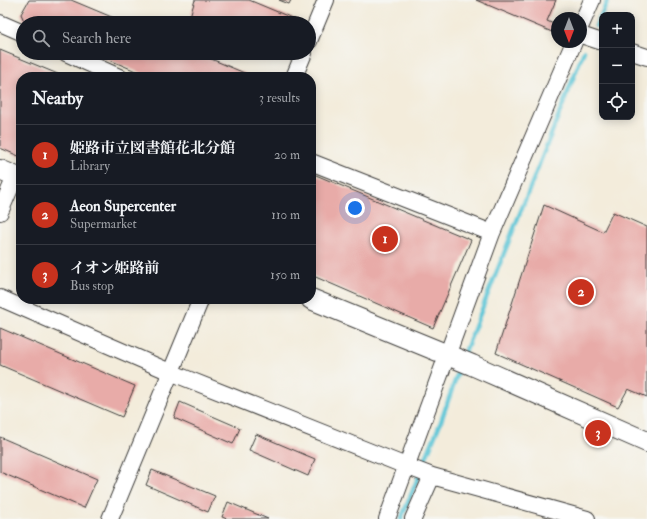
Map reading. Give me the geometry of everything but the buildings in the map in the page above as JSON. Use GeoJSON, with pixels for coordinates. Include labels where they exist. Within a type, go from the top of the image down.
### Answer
{"type":"FeatureCollection","features":[{"type":"Feature","properties":{"kind":"street"},"geometry":{"type":"LineString","coordinates":[[316,24],[326,0]]}},
{"type":"Feature","properties":{"kind":"street"},"geometry":{"type":"LineString","coordinates":[[587,12],[592,0]]}},
{"type":"Feature","properties":{"kind":"street"},"geometry":{"type":"LineString","coordinates":[[0,23],[16,30]]}},
{"type":"Feature","properties":{"kind":"street"},"geometry":{"type":"LineString","coordinates":[[587,37],[599,41]]}},
{"type":"Feature","properties":{"kind":"street"},"geometry":{"type":"LineString","coordinates":[[387,519],[492,233],[571,48]]}},
{"type":"Feature","properties":{"kind":"street"},"geometry":{"type":"LineString","coordinates":[[635,53],[647,57]]}},
{"type":"Feature","properties":{"kind":"street"},"geometry":{"type":"LineString","coordinates":[[81,60],[108,72]]}},
{"type":"Feature","properties":{"kind":"street"},"geometry":{"type":"LineString","coordinates":[[296,72],[301,60]]}},
{"type":"Feature","properties":{"kind":"street"},"geometry":{"type":"LineString","coordinates":[[316,164],[492,233]]}},
{"type":"Feature","properties":{"kind":"street"},"geometry":{"type":"LineString","coordinates":[[0,212],[12,175]]}},
{"type":"Feature","properties":{"kind":"street"},"geometry":{"type":"LineString","coordinates":[[0,298],[170,372],[432,476],[587,519]]}},
{"type":"Feature","properties":{"kind":"street"},"geometry":{"type":"LineString","coordinates":[[316,301],[472,365],[647,442]]}},
{"type":"Feature","properties":{"kind":"street"},"geometry":{"type":"LineString","coordinates":[[110,519],[199,304]]}},
{"type":"Feature","properties":{"kind":"street"},"geometry":{"type":"LineString","coordinates":[[413,519],[432,476]]}},
{"type":"Feature","properties":{"kind":"waterway"},"geometry":{"type":"LineString","coordinates":[[596,26],[608,0]]}},
{"type":"Feature","properties":{"kind":"waterway"},"geometry":{"type":"LineString","coordinates":[[463,357],[584,51]]}},
{"type":"Feature","properties":{"kind":"waterway"},"geometry":{"type":"LineString","coordinates":[[401,519],[441,421],[460,366]]}},
{"type":"Feature","properties":{"kind":"place","name":"姫路市立図書館花北分館"},"geometry":{"type":"Point","coordinates":[385,239]}},
{"type":"Feature","properties":{"kind":"place","name":"Aeon Supercenter"},"geometry":{"type":"Point","coordinates":[581,292]}},
{"type":"Feature","properties":{"kind":"place","name":"イオン姫路前"},"geometry":{"type":"Point","coordinates":[598,433]}}]}
